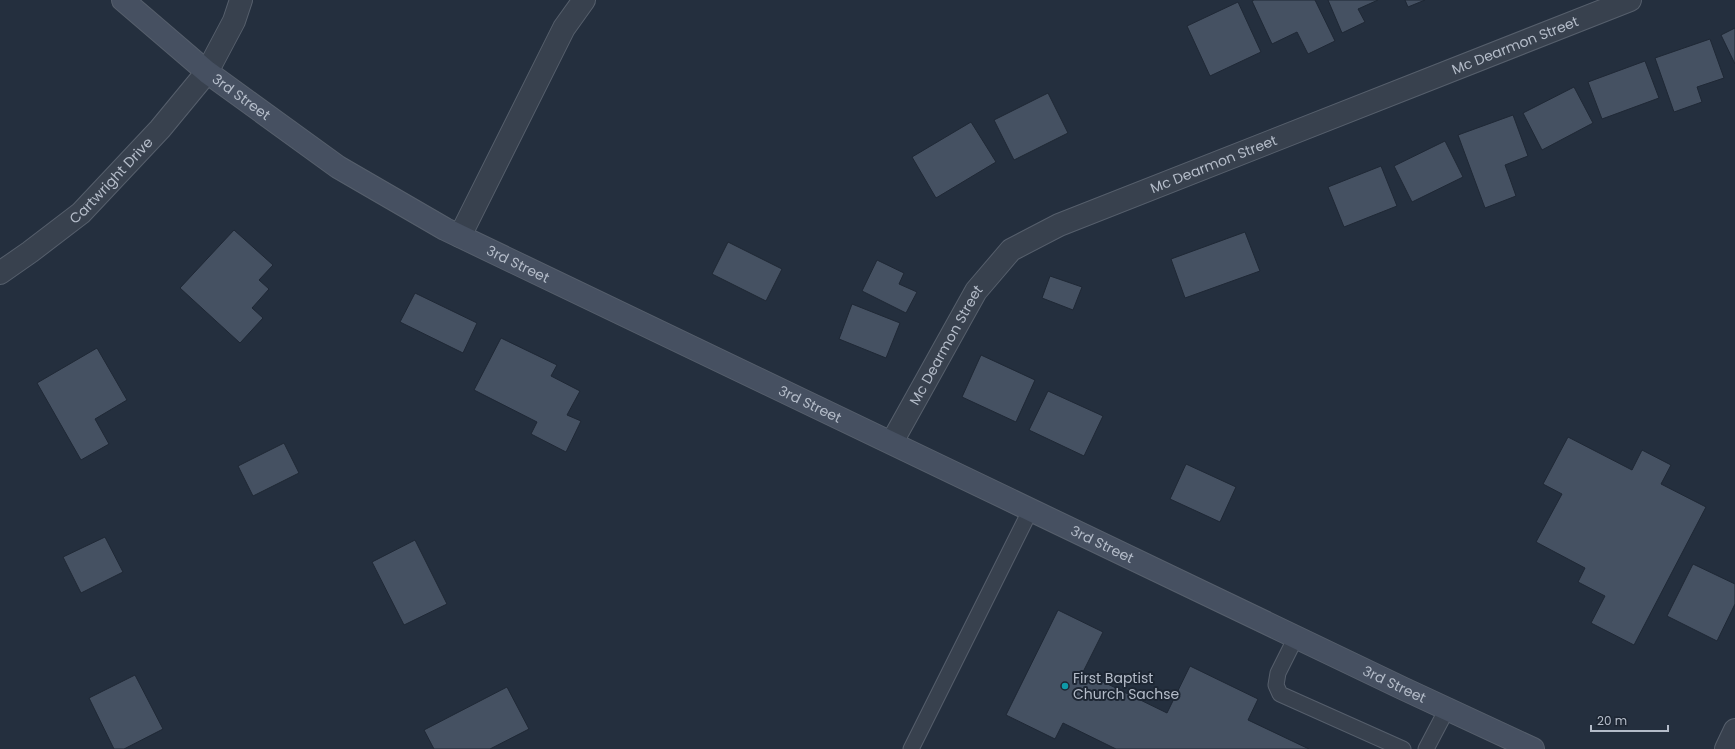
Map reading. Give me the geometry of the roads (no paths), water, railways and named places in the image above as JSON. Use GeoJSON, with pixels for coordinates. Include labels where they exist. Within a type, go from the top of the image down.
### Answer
{"type":"FeatureCollection","features":[{"type":"Feature","properties":{"kind":"street","name":"3rd Street"},"geometry":{"type":"LineString","coordinates":[[123,0],[207,72],[338,166],[444,229],[1533,749]]}},
{"type":"Feature","properties":{"kind":"street","name":"Cartwright Drive"},"geometry":{"type":"LineString","coordinates":[[0,273],[81,213],[160,129],[207,72],[234,21],[241,0]]}},
{"type":"Feature","properties":{"kind":"street"},"geometry":{"type":"LineString","coordinates":[[460,236],[564,28],[584,0]]}},
{"type":"Feature","properties":{"kind":"street","name":"Mc Dearmon Street"},"geometry":{"type":"LineString","coordinates":[[892,442],[976,291],[1011,250],[1059,225],[1630,0]]}},
{"type":"Feature","properties":{"kind":"street"},"geometry":{"type":"LineString","coordinates":[[1726,749],[1735,730]]}},
{"type":"Feature","properties":{"kind":"lane"},"geometry":{"type":"LineString","coordinates":[[911,749],[1031,509]]}},
{"type":"Feature","properties":{"kind":"lane"},"geometry":{"type":"LineString","coordinates":[[1296,637],[1278,673],[1276,685],[1280,694],[1403,749]]}},
{"type":"Feature","properties":{"kind":"lane"},"geometry":{"type":"LineString","coordinates":[[1426,749],[1447,709]]}},
{"type":"Feature","properties":{"kind":"place","name":"First Baptist Church Sachse"},"geometry":{"type":"Point","coordinates":[1065,686]}}]}
